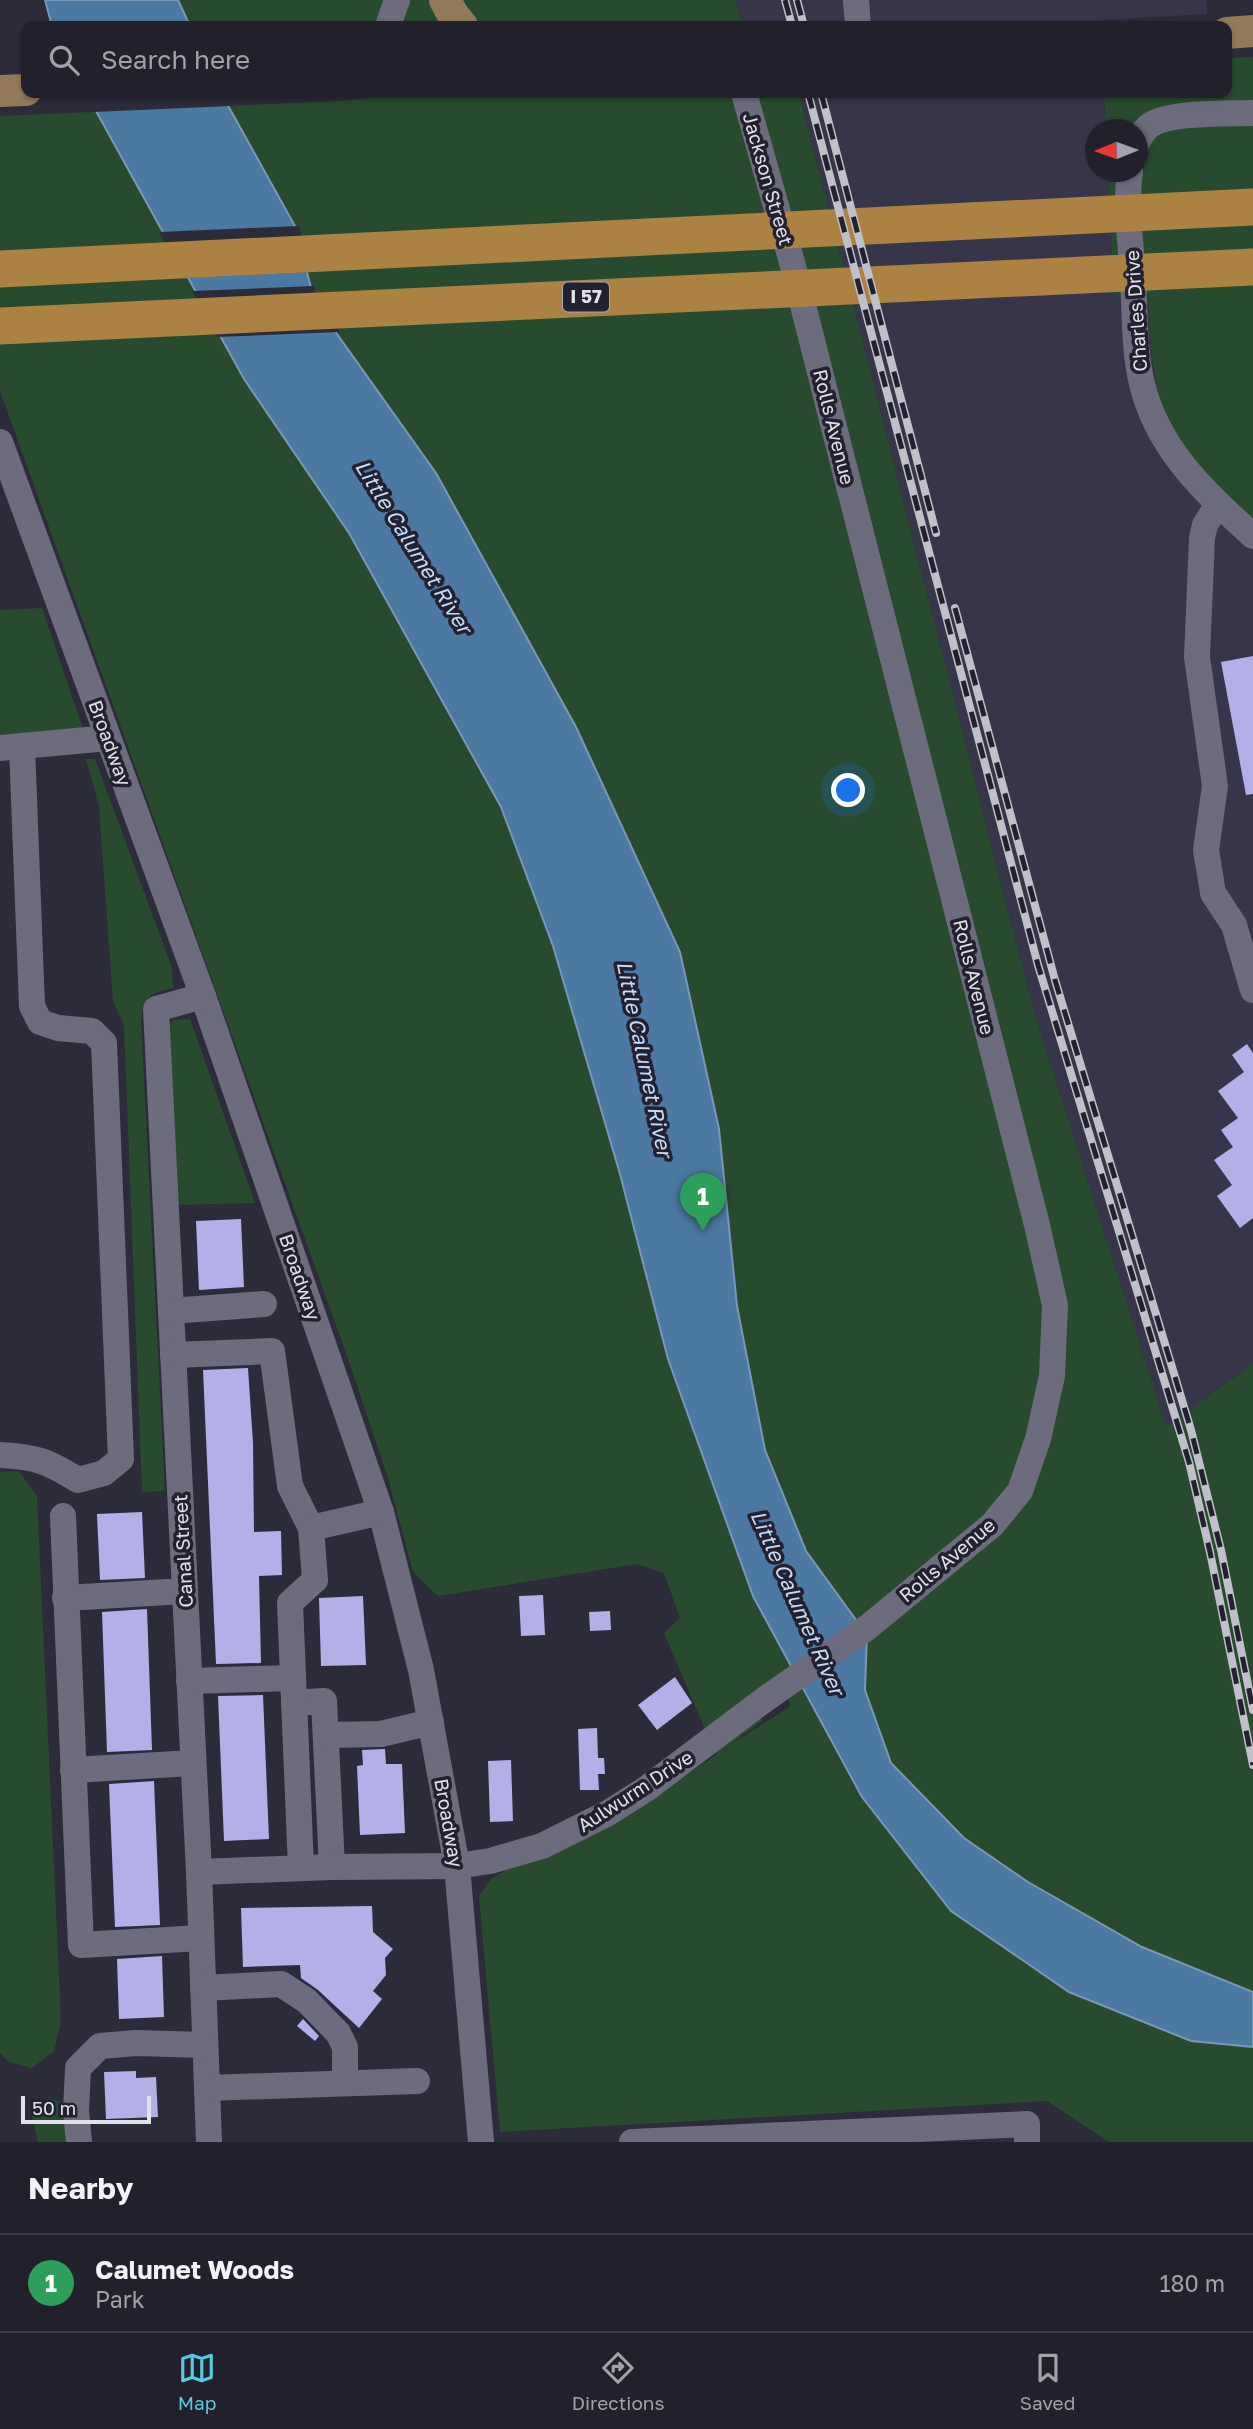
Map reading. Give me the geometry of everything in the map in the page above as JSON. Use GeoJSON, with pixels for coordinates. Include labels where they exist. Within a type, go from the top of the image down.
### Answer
{"type":"FeatureCollection","features":[{"type":"Feature","properties":{"kind":"highway"},"geometry":{"type":"LineString","coordinates":[[0,269],[1253,206]]}},
{"type":"Feature","properties":{"kind":"highway","name":"I 57"},"geometry":{"type":"LineString","coordinates":[[0,326],[1253,267]]}},
{"type":"Feature","properties":{"kind":"main road"},"geometry":{"type":"LineString","coordinates":[[445,0],[458,21]]}},
{"type":"Feature","properties":{"kind":"main road"},"geometry":{"type":"LineString","coordinates":[[1232,33],[1253,32]]}},
{"type":"Feature","properties":{"kind":"main road"},"geometry":{"type":"LineString","coordinates":[[0,91],[21,90]]}},
{"type":"Feature","properties":{"kind":"street"},"geometry":{"type":"LineString","coordinates":[[389,21],[397,0]]}},
{"type":"Feature","properties":{"kind":"street"},"geometry":{"type":"LineString","coordinates":[[409,21],[415,0]]}},
{"type":"Feature","properties":{"kind":"street"},"geometry":{"type":"LineString","coordinates":[[856,0],[858,21]]}},
{"type":"Feature","properties":{"kind":"street","name":"Jackson Street"},"geometry":{"type":"LineString","coordinates":[[745,98],[793,266]]}},
{"type":"Feature","properties":{"kind":"street"},"geometry":{"type":"LineString","coordinates":[[1148,126],[1159,121],[1194,115],[1253,113]]}},
{"type":"Feature","properties":{"kind":"street","name":"Charles Drive"},"geometry":{"type":"LineString","coordinates":[[1130,182],[1136,350],[1150,410],[1167,443],[1200,488],[1253,536]]}},
{"type":"Feature","properties":{"kind":"street","name":"Rolls Avenue"},"geometry":{"type":"LineString","coordinates":[[793,266],[1030,1198],[1055,1306],[1052,1376],[1038,1439],[1020,1491],[992,1525],[868,1627]]}},
{"type":"Feature","properties":{"kind":"street","name":"Broadway"},"geometry":{"type":"LineString","coordinates":[[0,442],[203,996],[381,1512],[421,1670],[457,1866],[481,2142]]}},
{"type":"Feature","properties":{"kind":"street"},"geometry":{"type":"LineString","coordinates":[[1218,504],[1205,525],[1202,538],[1197,657],[1215,786],[1206,850],[1213,893],[1234,925],[1253,990]]}},
{"type":"Feature","properties":{"kind":"street"},"geometry":{"type":"LineString","coordinates":[[0,1455],[33,1457],[49,1462],[78,1479],[104,1473],[121,1459],[104,1043],[92,1031],[58,1028],[40,1022],[32,1006],[11,747],[108,738]]}},
{"type":"Feature","properties":{"kind":"street","name":"Canal Street"},"geometry":{"type":"LineString","coordinates":[[203,996],[156,1009],[199,1872],[209,2142]]}},
{"type":"Feature","properties":{"kind":"street"},"geometry":{"type":"LineString","coordinates":[[172,1311],[264,1304]]}},
{"type":"Feature","properties":{"kind":"street"},"geometry":{"type":"LineString","coordinates":[[173,1355],[272,1351],[290,1486],[311,1528],[315,1580],[290,1603],[301,1868]]}},
{"type":"Feature","properties":{"kind":"street"},"geometry":{"type":"LineString","coordinates":[[311,1528],[381,1512]]}},
{"type":"Feature","properties":{"kind":"street"},"geometry":{"type":"LineString","coordinates":[[63,1516],[81,1945],[201,1938]]}},
{"type":"Feature","properties":{"kind":"street"},"geometry":{"type":"LineString","coordinates":[[65,1598],[185,1591]]}},
{"type":"Feature","properties":{"kind":"street","name":"Aulwurm Drive"},"geometry":{"type":"LineString","coordinates":[[199,1872],[457,1866],[491,1861],[542,1846],[608,1813],[646,1789],[764,1700],[868,1627]]}},
{"type":"Feature","properties":{"kind":"street"},"geometry":{"type":"LineString","coordinates":[[189,1681],[294,1690],[324,1701],[332,1867]]}},
{"type":"Feature","properties":{"kind":"street"},"geometry":{"type":"LineString","coordinates":[[326,1735],[381,1734],[431,1722]]}},
{"type":"Feature","properties":{"kind":"street"},"geometry":{"type":"LineString","coordinates":[[73,1770],[193,1763]]}},
{"type":"Feature","properties":{"kind":"street"},"geometry":{"type":"LineString","coordinates":[[203,1988],[281,1984],[307,2001],[338,2033],[345,2047],[345,2083]]}},
{"type":"Feature","properties":{"kind":"street"},"geometry":{"type":"LineString","coordinates":[[79,2142],[76,2111],[78,2068],[100,2046],[136,2043],[205,2045]]}},
{"type":"Feature","properties":{"kind":"street"},"geometry":{"type":"LineString","coordinates":[[207,2088],[417,2081]]}},
{"type":"Feature","properties":{"kind":"street"},"geometry":{"type":"LineString","coordinates":[[632,2142],[1027,2133]]}},
{"type":"Feature","properties":{"kind":"shaded area"},"geometry":{"type":"Polygon","coordinates":[[[736,0],[1206,0],[1207,14],[1087,21],[741,21],[736,0]]]}},
{"type":"Feature","properties":{"kind":"shaded area"},"geometry":{"type":"Polygon","coordinates":[[[800,98],[1104,98],[1105,119],[1085,119],[1085,182],[1108,182],[1114,296],[1148,294],[1153,371],[1189,457],[1253,518],[1253,1364],[1166,1428],[1034,1012],[800,98]]]}},
{"type":"Feature","properties":{"kind":"green space"},"geometry":{"type":"Polygon","coordinates":[[[178,0],[736,0],[741,21],[188,21],[178,0]]]}},
{"type":"Feature","properties":{"kind":"green space"},"geometry":{"type":"Polygon","coordinates":[[[1253,57],[1253,518],[1191,458],[1168,422],[1152,359],[1148,294],[1114,296],[1108,182],[1148,182],[1148,119],[1105,119],[1104,98],[1232,98],[1232,58],[1253,57]]]}},
{"type":"Feature","properties":{"kind":"green space"},"geometry":{"type":"Polygon","coordinates":[[[370,98],[800,98],[1034,1012],[1166,1427],[1253,1364],[1253,2142],[1109,2142],[1047,2101],[500,2132],[479,1896],[491,1879],[512,1866],[662,1791],[716,1755],[664,1633],[680,1618],[664,1573],[637,1564],[438,1596],[413,1572],[388,1478],[345,1350],[0,391],[0,116],[370,98]],[[778,1679],[753,1697],[762,1721],[730,1745],[791,1706],[778,1679]]]}},
{"type":"Feature","properties":{"kind":"green space"},"geometry":{"type":"Polygon","coordinates":[[[42,608],[84,732],[0,735],[0,610],[42,608]]]}},
{"type":"Feature","properties":{"kind":"green space"},"geometry":{"type":"Polygon","coordinates":[[[86,759],[95,759],[172,968],[173,988],[154,994],[146,1001],[141,1020],[165,1491],[142,1492],[124,1025],[113,1001],[99,807],[86,759]]]}},
{"type":"Feature","properties":{"kind":"green space"},"geometry":{"type":"Polygon","coordinates":[[[190,1019],[255,1203],[174,1205],[165,1030],[173,1020],[190,1019]]]}},
{"type":"Feature","properties":{"kind":"green space"},"geometry":{"type":"Polygon","coordinates":[[[19,1471],[37,1496],[61,2021],[54,2051],[32,2068],[9,2062],[0,2053],[0,1472],[19,1471]]]}},
{"type":"Feature","properties":{"kind":"green space"},"geometry":{"type":"Polygon","coordinates":[[[49,2098],[65,2103],[74,2142],[38,2142],[31,2113],[49,2098]]]}},
{"type":"Feature","properties":{"kind":"water"},"geometry":{"type":"Polygon","coordinates":[[[45,0],[178,0],[188,21],[51,21],[45,0]]]}},
{"type":"Feature","properties":{"kind":"water","name":"Little Calumet River"},"geometry":{"type":"Polygon","coordinates":[[[89,98],[224,98],[295,226],[315,303],[436,473],[576,727],[680,952],[719,1129],[737,1306],[765,1450],[806,1551],[867,1635],[865,1690],[891,1763],[964,1838],[1028,1882],[1142,1947],[1253,1992],[1253,2047],[1191,2041],[1069,1992],[951,1911],[862,1797],[753,1596],[668,1359],[620,1174],[553,946],[501,807],[349,533],[244,379],[89,98]]]}},
{"type":"Feature","properties":{"kind":"pier"},"geometry":{"type":"Polygon","coordinates":[[[85,98],[227,98],[231,106],[93,112],[85,98]]]}},
{"type":"Feature","properties":{"kind":"pier"},"geometry":{"type":"Polygon","coordinates":[[[299,226],[310,272],[184,278],[159,232],[299,226]]]}},
{"type":"Feature","properties":{"kind":"pier"},"geometry":{"type":"Polygon","coordinates":[[[314,286],[318,302],[340,332],[217,337],[192,291],[314,286]]]}},
{"type":"Feature","properties":{"kind":"building"},"geometry":{"type":"Polygon","coordinates":[[[1253,656],[1253,794],[1246,795],[1221,662],[1253,656]]]}},
{"type":"Feature","properties":{"kind":"building"},"geometry":{"type":"Polygon","coordinates":[[[1247,1044],[1253,1053],[1253,1218],[1240,1228],[1217,1196],[1232,1185],[1214,1160],[1233,1147],[1221,1130],[1238,1118],[1218,1091],[1244,1072],[1232,1055],[1247,1044]]]}},
{"type":"Feature","properties":{"kind":"building"},"geometry":{"type":"Polygon","coordinates":[[[241,1219],[244,1287],[199,1290],[196,1221],[241,1219]]]}},
{"type":"Feature","properties":{"kind":"building"},"geometry":{"type":"Polygon","coordinates":[[[248,1368],[253,1443],[254,1532],[281,1531],[282,1575],[259,1576],[261,1663],[216,1664],[203,1370],[248,1368]]]}},
{"type":"Feature","properties":{"kind":"building"},"geometry":{"type":"Polygon","coordinates":[[[142,1512],[145,1578],[100,1580],[97,1514],[142,1512]]]}},
{"type":"Feature","properties":{"kind":"building"},"geometry":{"type":"Polygon","coordinates":[[[543,1595],[545,1635],[521,1636],[519,1596],[543,1595]]]}},
{"type":"Feature","properties":{"kind":"building"},"geometry":{"type":"Polygon","coordinates":[[[363,1596],[366,1665],[321,1666],[319,1598],[363,1596]]]}},
{"type":"Feature","properties":{"kind":"building"},"geometry":{"type":"Polygon","coordinates":[[[147,1609],[152,1750],[107,1752],[102,1612],[147,1609]]]}},
{"type":"Feature","properties":{"kind":"building"},"geometry":{"type":"Polygon","coordinates":[[[610,1611],[611,1630],[590,1631],[589,1612],[610,1611]]]}},
{"type":"Feature","properties":{"kind":"building"},"geometry":{"type":"Polygon","coordinates":[[[675,1677],[692,1703],[657,1730],[638,1705],[675,1677]]]}},
{"type":"Feature","properties":{"kind":"building"},"geometry":{"type":"Polygon","coordinates":[[[263,1695],[269,1839],[224,1841],[218,1696],[263,1695]]]}},
{"type":"Feature","properties":{"kind":"building"},"geometry":{"type":"Polygon","coordinates":[[[597,1728],[598,1758],[604,1758],[605,1774],[598,1774],[599,1790],[580,1790],[578,1729],[597,1728]]]}},
{"type":"Feature","properties":{"kind":"building"},"geometry":{"type":"Polygon","coordinates":[[[385,1749],[386,1764],[402,1764],[405,1833],[360,1835],[357,1766],[363,1765],[362,1750],[385,1749]]]}},
{"type":"Feature","properties":{"kind":"building"},"geometry":{"type":"Polygon","coordinates":[[[511,1760],[513,1821],[490,1822],[488,1761],[511,1760]]]}},
{"type":"Feature","properties":{"kind":"building"},"geometry":{"type":"Polygon","coordinates":[[[154,1781],[160,1925],[115,1927],[109,1784],[154,1781]]]}},
{"type":"Feature","properties":{"kind":"building"},"geometry":{"type":"Polygon","coordinates":[[[372,1906],[373,1932],[393,1949],[385,1958],[386,1975],[373,1991],[382,1999],[359,2028],[301,1978],[300,1965],[243,1967],[241,1908],[372,1906]]]}},
{"type":"Feature","properties":{"kind":"building"},"geometry":{"type":"Polygon","coordinates":[[[162,1956],[164,2017],[119,2019],[117,1959],[162,1956]]]}},
{"type":"Feature","properties":{"kind":"building"},"geometry":{"type":"Polygon","coordinates":[[[303,2019],[319,2036],[315,2041],[297,2026],[303,2019]]]}},
{"type":"Feature","properties":{"kind":"building"},"geometry":{"type":"Polygon","coordinates":[[[136,2071],[136,2078],[156,2077],[158,2117],[106,2119],[104,2072],[136,2071]]]}},
{"type":"Feature","properties":{"kind":"railway"},"geometry":{"type":"LineString","coordinates":[[785,0],[791,21]]}},
{"type":"Feature","properties":{"kind":"railway"},"geometry":{"type":"LineString","coordinates":[[797,0],[803,21]]}},
{"type":"Feature","properties":{"kind":"railway"},"geometry":{"type":"LineString","coordinates":[[809,98],[1038,965],[1189,1462],[1253,1765]]}},
{"type":"Feature","properties":{"kind":"railway"},"geometry":{"type":"LineString","coordinates":[[822,98],[936,533]]}},
{"type":"Feature","properties":{"kind":"railway"},"geometry":{"type":"LineString","coordinates":[[955,608],[1055,980],[1191,1430],[1221,1550],[1253,1710]]}},
{"type":"Feature","properties":{"kind":"place","name":"Calumet Woods"},"geometry":{"type":"Point","coordinates":[703,1231]}}]}
